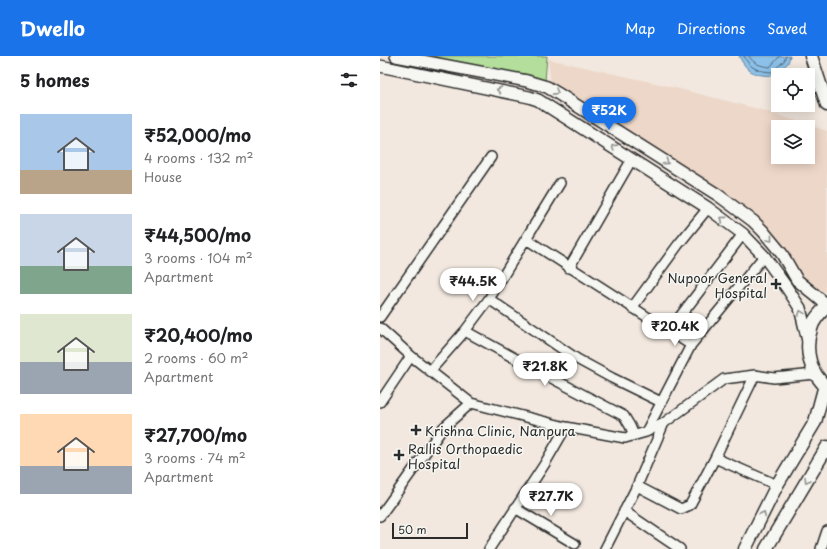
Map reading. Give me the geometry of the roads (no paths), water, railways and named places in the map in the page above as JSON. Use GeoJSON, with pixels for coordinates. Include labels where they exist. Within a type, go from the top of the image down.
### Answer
{"type":"FeatureCollection","features":[{"type":"Feature","properties":{"kind":"main road"},"geometry":{"type":"LineString","coordinates":[[811,56],[827,105]]}},
{"type":"Feature","properties":{"kind":"main road"},"geometry":{"type":"LineString","coordinates":[[745,549],[777,486],[815,422],[826,386],[815,374],[808,356],[808,342],[811,329],[818,316],[827,306]]}},
{"type":"Feature","properties":{"kind":"main road"},"geometry":{"type":"LineString","coordinates":[[766,549],[827,447]]}},
{"type":"Feature","properties":{"kind":"street"},"geometry":{"type":"LineString","coordinates":[[396,56],[527,81],[547,87],[718,195],[753,221],[782,254],[797,280],[827,306]]}},
{"type":"Feature","properties":{"kind":"street"},"geometry":{"type":"LineString","coordinates":[[380,66],[530,97],[544,103],[632,158],[708,208],[743,234],[764,256],[800,308],[808,342]]}},
{"type":"Feature","properties":{"kind":"street"},"geometry":{"type":"LineString","coordinates":[[380,318],[491,157]]}},
{"type":"Feature","properties":{"kind":"street"},"geometry":{"type":"LineString","coordinates":[[569,268],[632,158]]}},
{"type":"Feature","properties":{"kind":"street"},"geometry":{"type":"LineString","coordinates":[[430,371],[465,331],[489,298],[560,183]]}},
{"type":"Feature","properties":{"kind":"street"},"geometry":{"type":"LineString","coordinates":[[632,308],[678,245],[708,208]]}},
{"type":"Feature","properties":{"kind":"street"},"geometry":{"type":"LineString","coordinates":[[668,331],[743,234]]}},
{"type":"Feature","properties":{"kind":"street"},"geometry":{"type":"LineString","coordinates":[[526,239],[691,345]]}},
{"type":"Feature","properties":{"kind":"street"},"geometry":{"type":"LineString","coordinates":[[646,432],[691,345],[764,256]]}},
{"type":"Feature","properties":{"kind":"street"},"geometry":{"type":"LineString","coordinates":[[489,298],[577,359],[662,402]]}},
{"type":"Feature","properties":{"kind":"street"},"geometry":{"type":"LineString","coordinates":[[380,328],[411,356],[471,403],[566,427],[625,438],[646,432],[664,423],[724,379],[755,375],[774,378],[815,374]]}},
{"type":"Feature","properties":{"kind":"street"},"geometry":{"type":"LineString","coordinates":[[465,331],[624,416],[634,435]]}},
{"type":"Feature","properties":{"kind":"street"},"geometry":{"type":"LineString","coordinates":[[380,402],[411,356]]}},
{"type":"Feature","properties":{"kind":"street"},"geometry":{"type":"LineString","coordinates":[[637,486],[681,509],[687,508],[715,458],[755,375]]}},
{"type":"Feature","properties":{"kind":"street"},"geometry":{"type":"LineString","coordinates":[[380,516],[443,428],[471,403]]}},
{"type":"Feature","properties":{"kind":"street"},"geometry":{"type":"LineString","coordinates":[[605,549],[637,486],[664,423]]}},
{"type":"Feature","properties":{"kind":"street"},"geometry":{"type":"LineString","coordinates":[[489,549],[544,465],[566,427]]}},
{"type":"Feature","properties":{"kind":"street"},"geometry":{"type":"LineString","coordinates":[[715,458],[777,486]]}},
{"type":"Feature","properties":{"kind":"street"},"geometry":{"type":"LineString","coordinates":[[515,508],[576,544]]}},
{"type":"Feature","properties":{"kind":"street"},"geometry":{"type":"LineString","coordinates":[[624,511],[678,548]]}},
{"type":"Feature","properties":{"kind":"street"},"geometry":{"type":"LineString","coordinates":[[821,549],[827,532]]}},
{"type":"Feature","properties":{"kind":"water"},"geometry":{"type":"Polygon","coordinates":[[[739,56],[790,56],[788,63],[783,68],[771,68],[771,76],[757,74],[749,70],[739,56]]]}},
{"type":"Feature","properties":{"kind":"place","name":"Nupoor General Hospital"},"geometry":{"type":"Point","coordinates":[776,284]}},
{"type":"Feature","properties":{"kind":"place","name":"Krishna Clinic, Nanpura"},"geometry":{"type":"Point","coordinates":[416,430]}},
{"type":"Feature","properties":{"kind":"place","name":"Rallis Orthopaedic Hospital"},"geometry":{"type":"Point","coordinates":[399,455]}}]}
